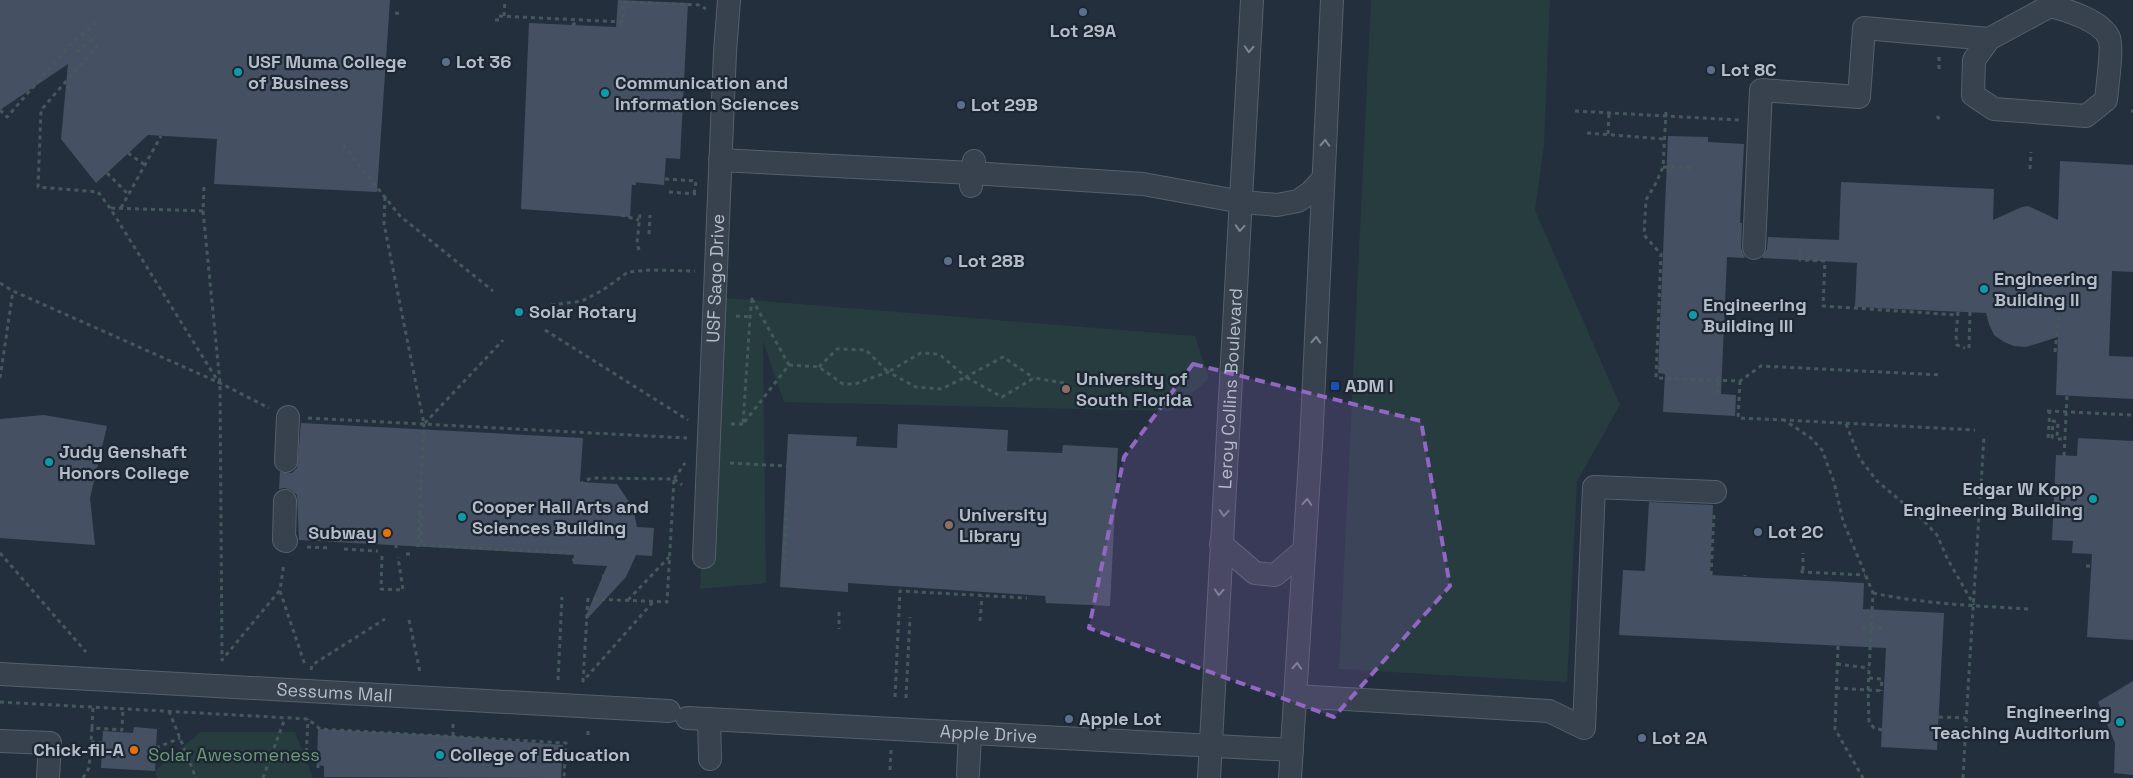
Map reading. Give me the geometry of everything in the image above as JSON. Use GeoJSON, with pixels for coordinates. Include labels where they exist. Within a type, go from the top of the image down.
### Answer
{"type":"FeatureCollection","features":[{"type":"Feature","properties":{"kind":"street","name":"USF Sago Drive"},"geometry":{"type":"LineString","coordinates":[[704,556],[726,25],[729,0]]}},
{"type":"Feature","properties":{"kind":"street","name":"Leroy Collins Boulevard"},"geometry":{"type":"LineString","coordinates":[[1209,778],[1252,0]]}},
{"type":"Feature","properties":{"kind":"street"},"geometry":{"type":"LineString","coordinates":[[1290,778],[1310,444],[1332,0]]}},
{"type":"Feature","properties":{"kind":"street"},"geometry":{"type":"LineString","coordinates":[[2069,5],[2102,28],[2110,40],[2106,100],[2086,116],[1994,109],[1973,95],[1969,78],[1974,60],[1989,39],[2050,6],[2069,5]]}},
{"type":"Feature","properties":{"kind":"street"},"geometry":{"type":"LineString","coordinates":[[1754,248],[1761,90],[1859,97],[1864,28],[1989,39]]}},
{"type":"Feature","properties":{"kind":"street"},"geometry":{"type":"LineString","coordinates":[[720,160],[1143,184],[1242,202],[1276,205],[1298,200],[1311,192],[1323,179]]}},
{"type":"Feature","properties":{"kind":"street"},"geometry":{"type":"LineString","coordinates":[[286,461],[288,417]]}},
{"type":"Feature","properties":{"kind":"street"},"geometry":{"type":"LineString","coordinates":[[1295,696],[1549,711],[1584,728],[1594,487],[1715,500]]}},
{"type":"Feature","properties":{"kind":"street"},"geometry":{"type":"LineString","coordinates":[[285,501],[284,540],[291,547]]}},
{"type":"Feature","properties":{"kind":"street"},"geometry":{"type":"LineString","coordinates":[[1221,544],[1255,573],[1275,575],[1303,551]]}},
{"type":"Feature","properties":{"kind":"street","name":"Sessums Mall"},"geometry":{"type":"LineString","coordinates":[[0,674],[678,714]]}},
{"type":"Feature","properties":{"kind":"street","name":"Apple Drive"},"geometry":{"type":"LineString","coordinates":[[678,714],[710,719],[1292,750]]}},
{"type":"Feature","properties":{"kind":"street"},"geometry":{"type":"LineString","coordinates":[[710,719],[710,759]]}},
{"type":"Feature","properties":{"kind":"street"},"geometry":{"type":"LineString","coordinates":[[968,774],[970,733]]}},
{"type":"Feature","properties":{"kind":"street"},"geometry":{"type":"LineString","coordinates":[[0,741],[50,742],[48,778]]}},
{"type":"Feature","properties":{"kind":"path"},"geometry":{"type":"LineString","coordinates":[[505,0],[499,17],[623,22],[624,2],[700,6],[710,11]]}},
{"type":"Feature","properties":{"kind":"path"},"geometry":{"type":"LineString","coordinates":[[395,13],[402,14]]}},
{"type":"Feature","properties":{"kind":"path"},"geometry":{"type":"LineString","coordinates":[[572,25],[579,21]]}},
{"type":"Feature","properties":{"kind":"path"},"geometry":{"type":"LineString","coordinates":[[0,110],[8,117],[70,46],[96,23]]}},
{"type":"Feature","properties":{"kind":"path"},"geometry":{"type":"LineString","coordinates":[[77,52],[96,36]]}},
{"type":"Feature","properties":{"kind":"path"},"geometry":{"type":"LineString","coordinates":[[98,45],[41,110],[38,187],[98,192],[110,208],[220,383]]}},
{"type":"Feature","properties":{"kind":"path"},"geometry":{"type":"LineString","coordinates":[[1575,111],[1747,120]]}},
{"type":"Feature","properties":{"kind":"path"},"geometry":{"type":"LineString","coordinates":[[1666,112],[1663,168],[1646,200],[1644,234],[1661,254],[1656,378],[1718,382],[1740,381],[1761,366],[1942,375]]}},
{"type":"Feature","properties":{"kind":"path"},"geometry":{"type":"LineString","coordinates":[[1608,134],[1609,113]]}},
{"type":"Feature","properties":{"kind":"path"},"geometry":{"type":"LineString","coordinates":[[1587,133],[1664,139]]}},
{"type":"Feature","properties":{"kind":"path"},"geometry":{"type":"LineString","coordinates":[[121,208],[162,136]]}},
{"type":"Feature","properties":{"kind":"path"},"geometry":{"type":"LineString","coordinates":[[343,145],[400,216],[493,291]]}},
{"type":"Feature","properties":{"kind":"path"},"geometry":{"type":"LineString","coordinates":[[2030,169],[2031,152]]}},
{"type":"Feature","properties":{"kind":"path"},"geometry":{"type":"LineString","coordinates":[[128,153],[145,165]]}},
{"type":"Feature","properties":{"kind":"path"},"geometry":{"type":"LineString","coordinates":[[1663,168],[1692,168]]}},
{"type":"Feature","properties":{"kind":"path"},"geometry":{"type":"LineString","coordinates":[[107,173],[129,195]]}},
{"type":"Feature","properties":{"kind":"path"},"geometry":{"type":"LineString","coordinates":[[665,179],[696,181]]}},
{"type":"Feature","properties":{"kind":"path"},"geometry":{"type":"LineString","coordinates":[[632,183],[640,185]]}},
{"type":"Feature","properties":{"kind":"path"},"geometry":{"type":"LineString","coordinates":[[694,194],[695,186]]}},
{"type":"Feature","properties":{"kind":"path"},"geometry":{"type":"LineString","coordinates":[[204,187],[203,212],[220,383],[222,660],[280,590],[291,547],[330,548]]}},
{"type":"Feature","properties":{"kind":"path"},"geometry":{"type":"LineString","coordinates":[[669,192],[688,194]]}},
{"type":"Feature","properties":{"kind":"path"},"geometry":{"type":"LineString","coordinates":[[385,197],[384,224],[424,424],[418,547]]}},
{"type":"Feature","properties":{"kind":"path"},"geometry":{"type":"LineString","coordinates":[[110,208],[203,212]]}},
{"type":"Feature","properties":{"kind":"path"},"geometry":{"type":"LineString","coordinates":[[621,214],[639,220]]}},
{"type":"Feature","properties":{"kind":"path"},"geometry":{"type":"LineString","coordinates":[[639,250],[637,243],[640,214]]}},
{"type":"Feature","properties":{"kind":"path"},"geometry":{"type":"LineString","coordinates":[[649,234],[650,215]]}},
{"type":"Feature","properties":{"kind":"path"},"geometry":{"type":"LineString","coordinates":[[1800,249],[1800,260],[1825,261],[1823,306],[1958,314],[1957,345],[1967,348],[1970,312]]}},
{"type":"Feature","properties":{"kind":"path"},"geometry":{"type":"LineString","coordinates":[[551,305],[582,301],[603,290],[628,272],[650,270],[701,272]]}},
{"type":"Feature","properties":{"kind":"path"},"geometry":{"type":"LineString","coordinates":[[0,282],[13,291],[220,383],[288,417],[692,438]]}},
{"type":"Feature","properties":{"kind":"path"},"geometry":{"type":"LineString","coordinates":[[0,378],[13,291]]}},
{"type":"Feature","properties":{"kind":"path"},"geometry":{"type":"LineString","coordinates":[[752,299],[775,340],[789,365],[743,424],[752,299]]}},
{"type":"Feature","properties":{"kind":"path"},"geometry":{"type":"LineString","coordinates":[[2055,352],[2059,316]]}},
{"type":"Feature","properties":{"kind":"path"},"geometry":{"type":"LineString","coordinates":[[545,330],[693,423]]}},
{"type":"Feature","properties":{"kind":"path"},"geometry":{"type":"LineString","coordinates":[[424,424],[503,340]]}},
{"type":"Feature","properties":{"kind":"path"},"geometry":{"type":"LineString","coordinates":[[819,367],[837,348],[866,350],[888,372],[916,387],[941,389],[1003,357],[1034,378],[1064,383]]}},
{"type":"Feature","properties":{"kind":"path"},"geometry":{"type":"LineString","coordinates":[[789,365],[819,367],[843,384],[856,384],[888,372],[921,353],[939,354],[966,377],[1002,397],[1034,378]]}},
{"type":"Feature","properties":{"kind":"path"},"geometry":{"type":"LineString","coordinates":[[1717,394],[1719,376]]}},
{"type":"Feature","properties":{"kind":"path"},"geometry":{"type":"LineString","coordinates":[[1740,381],[1738,418],[1975,430]]}},
{"type":"Feature","properties":{"kind":"path"},"geometry":{"type":"LineString","coordinates":[[2064,456],[2067,396]]}},
{"type":"Feature","properties":{"kind":"path"},"geometry":{"type":"LineString","coordinates":[[2065,439],[2057,439],[2058,422],[2053,422],[2052,438],[2048,438],[2048,410],[2133,415]]}},
{"type":"Feature","properties":{"kind":"path"},"geometry":{"type":"LineString","coordinates":[[1784,420],[1811,438],[1822,450],[1834,482],[1843,521],[1873,593],[1868,690],[1869,722],[1874,728],[1882,730]]}},
{"type":"Feature","properties":{"kind":"path"},"geometry":{"type":"LineString","coordinates":[[1846,424],[1860,459],[1877,481],[1922,519],[1937,536],[1948,560],[1974,605]]}},
{"type":"Feature","properties":{"kind":"path"},"geometry":{"type":"LineString","coordinates":[[1963,778],[1984,436]]}},
{"type":"Feature","properties":{"kind":"path"},"geometry":{"type":"LineString","coordinates":[[594,599],[667,602],[674,479],[686,463],[688,455]]}},
{"type":"Feature","properties":{"kind":"path"},"geometry":{"type":"LineString","coordinates":[[734,463],[787,466]]}},
{"type":"Feature","properties":{"kind":"path"},"geometry":{"type":"LineString","coordinates":[[592,485],[584,484],[591,478],[674,479],[682,485]]}},
{"type":"Feature","properties":{"kind":"path"},"geometry":{"type":"LineString","coordinates":[[784,569],[788,500]]}},
{"type":"Feature","properties":{"kind":"path"},"geometry":{"type":"LineString","coordinates":[[1711,573],[1715,500]]}},
{"type":"Feature","properties":{"kind":"path"},"geometry":{"type":"LineString","coordinates":[[420,506],[427,506]]}},
{"type":"Feature","properties":{"kind":"path"},"geometry":{"type":"LineString","coordinates":[[420,517],[422,517],[421,545],[570,553],[571,557]]}},
{"type":"Feature","properties":{"kind":"path"},"geometry":{"type":"LineString","coordinates":[[344,549],[378,551]]}},
{"type":"Feature","properties":{"kind":"path"},"geometry":{"type":"LineString","coordinates":[[0,553],[86,652]]}},
{"type":"Feature","properties":{"kind":"path"},"geometry":{"type":"LineString","coordinates":[[1803,553],[1802,572],[1866,575]]}},
{"type":"Feature","properties":{"kind":"path"},"geometry":{"type":"LineString","coordinates":[[406,554],[411,554]]}},
{"type":"Feature","properties":{"kind":"path"},"geometry":{"type":"LineString","coordinates":[[382,556],[381,589],[402,590],[398,557]]}},
{"type":"Feature","properties":{"kind":"path"},"geometry":{"type":"LineString","coordinates":[[628,600],[669,557]]}},
{"type":"Feature","properties":{"kind":"path"},"geometry":{"type":"LineString","coordinates":[[2086,566],[2091,566]]}},
{"type":"Feature","properties":{"kind":"path"},"geometry":{"type":"LineString","coordinates":[[912,592],[913,587]]}},
{"type":"Feature","properties":{"kind":"path"},"geometry":{"type":"LineString","coordinates":[[280,590],[304,665]]}},
{"type":"Feature","properties":{"kind":"path"},"geometry":{"type":"LineString","coordinates":[[895,697],[900,591],[1026,598]]}},
{"type":"Feature","properties":{"kind":"path"},"geometry":{"type":"LineString","coordinates":[[1873,593],[1974,605],[2030,609]]}},
{"type":"Feature","properties":{"kind":"path"},"geometry":{"type":"LineString","coordinates":[[980,621],[982,596]]}},
{"type":"Feature","properties":{"kind":"path"},"geometry":{"type":"LineString","coordinates":[[558,680],[562,597]]}},
{"type":"Feature","properties":{"kind":"path"},"geometry":{"type":"LineString","coordinates":[[588,598],[583,681],[655,601]]}},
{"type":"Feature","properties":{"kind":"path"},"geometry":{"type":"LineString","coordinates":[[839,612],[839,629]]}},
{"type":"Feature","properties":{"kind":"path"},"geometry":{"type":"LineString","coordinates":[[906,698],[910,617]]}},
{"type":"Feature","properties":{"kind":"path"},"geometry":{"type":"LineString","coordinates":[[312,665],[385,619]]}},
{"type":"Feature","properties":{"kind":"path"},"geometry":{"type":"LineString","coordinates":[[409,620],[420,672]]}},
{"type":"Feature","properties":{"kind":"path"},"geometry":{"type":"LineString","coordinates":[[1862,627],[1887,629]]}},
{"type":"Feature","properties":{"kind":"path"},"geometry":{"type":"LineString","coordinates":[[1838,646],[1835,729],[1863,778]]}},
{"type":"Feature","properties":{"kind":"path"},"geometry":{"type":"LineString","coordinates":[[1837,664],[1869,668]]}},
{"type":"Feature","properties":{"kind":"path"},"geometry":{"type":"LineString","coordinates":[[1836,688],[1882,691],[1882,679],[1869,678]]}},
{"type":"Feature","properties":{"kind":"path"},"geometry":{"type":"LineString","coordinates":[[0,702],[308,719],[320,729],[566,743],[564,778]]}},
{"type":"Feature","properties":{"kind":"path"},"geometry":{"type":"LineString","coordinates":[[83,778],[89,768],[93,707]]}},
{"type":"Feature","properties":{"kind":"path"},"geometry":{"type":"LineString","coordinates":[[92,728],[122,730],[123,708]]}},
{"type":"Feature","properties":{"kind":"path"},"geometry":{"type":"LineString","coordinates":[[169,711],[196,778]]}},
{"type":"Feature","properties":{"kind":"path"},"geometry":{"type":"LineString","coordinates":[[1939,717],[1966,718]]}},
{"type":"Feature","properties":{"kind":"path"},"geometry":{"type":"LineString","coordinates":[[263,778],[285,718]]}},
{"type":"Feature","properties":{"kind":"path"},"geometry":{"type":"LineString","coordinates":[[306,760],[308,719]]}},
{"type":"Feature","properties":{"kind":"path"},"geometry":{"type":"LineString","coordinates":[[453,724],[453,736]]}},
{"type":"Feature","properties":{"kind":"path"},"geometry":{"type":"LineString","coordinates":[[156,748],[180,738]]}},
{"type":"Feature","properties":{"kind":"path"},"geometry":{"type":"LineString","coordinates":[[91,742],[102,743]]}},
{"type":"Feature","properties":{"kind":"path"},"geometry":{"type":"LineString","coordinates":[[890,770],[892,747]]}},
{"type":"Feature","properties":{"kind":"highlighted area"},"geometry":{"type":"Polygon","coordinates":[[[1193,364],[1421,421],[1450,586],[1334,717],[1089,628],[1124,457],[1193,364]]]}},
{"type":"Feature","properties":{"kind":"green space"},"geometry":{"type":"Polygon","coordinates":[[[1371,0],[1550,0],[1544,145],[1535,210],[1620,405],[1577,481],[1567,682],[1339,669],[1371,0]]]}},
{"type":"Feature","properties":{"kind":"green space"},"geometry":{"type":"Polygon","coordinates":[[[714,297],[1195,336],[1209,379],[1171,411],[784,402],[763,341],[766,583],[700,589],[714,297]]]}},
{"type":"Feature","properties":{"kind":"green space","name":"Solar Awesomeness"},"geometry":{"type":"Polygon","coordinates":[[[200,732],[295,732],[313,778],[157,778],[155,771],[200,732]]]}},
{"type":"Feature","properties":{"kind":"building","name":"USF Muma College of Business"},"geometry":{"type":"Polygon","coordinates":[[[0,0],[390,0],[377,192],[214,184],[217,139],[148,135],[96,183],[61,139],[68,64],[0,110],[0,0]]]}},
{"type":"Feature","properties":{"kind":"building","name":"Communication and Information Sciences"},"geometry":{"type":"Polygon","coordinates":[[[618,0],[688,3],[680,159],[666,158],[664,185],[632,182],[630,217],[521,209],[529,23],[616,27],[618,0]]]}},
{"type":"Feature","properties":{"kind":"building","name":"Engineering Building III"},"geometry":{"type":"Polygon","coordinates":[[[1668,136],[1708,137],[1708,142],[1744,144],[1740,223],[1742,223],[1741,248],[1745,258],[1727,257],[1721,394],[1736,395],[1735,416],[1663,412],[1665,374],[1658,373],[1668,136]]]}},
{"type":"Feature","properties":{"kind":"building","name":"Engineering Building II"},"geometry":{"type":"Polygon","coordinates":[[[2060,161],[2133,165],[2133,272],[2112,271],[2109,356],[2133,357],[2133,399],[2056,395],[2058,337],[2026,347],[2014,346],[1994,335],[1986,313],[1855,307],[1857,263],[1762,258],[1767,249],[1768,237],[1839,240],[1841,182],[1994,189],[1993,220],[2028,206],[2058,220],[2060,161]]]}},
{"type":"Feature","properties":{"kind":"building","name":"Judy Genshaft Honors College"},"geometry":{"type":"Polygon","coordinates":[[[44,415],[107,426],[90,498],[95,545],[0,538],[0,419],[44,415]]]}},
{"type":"Feature","properties":{"kind":"building","name":"Cooper Hall Arts and Sciences Building"},"geometry":{"type":"Polygon","coordinates":[[[301,423],[583,438],[580,482],[617,484],[633,508],[637,527],[654,528],[652,556],[636,555],[626,577],[587,619],[585,618],[607,566],[573,564],[574,555],[299,540],[297,495],[285,488],[279,489],[280,472],[292,473],[297,468],[301,423]]]}},
{"type":"Feature","properties":{"kind":"building","name":"University Library"},"geometry":{"type":"Polygon","coordinates":[[[898,424],[1008,430],[1007,451],[1062,453],[1063,445],[1118,448],[1110,606],[1046,603],[1045,596],[848,583],[848,592],[780,587],[788,434],[857,437],[856,446],[897,448],[898,424]]]}},
{"type":"Feature","properties":{"kind":"building","name":"Edgar W Kopp Engineering Building"},"geometry":{"type":"Polygon","coordinates":[[[2078,438],[2133,441],[2133,640],[2087,637],[2092,554],[2072,553],[2073,541],[2052,540],[2056,455],[2077,456],[2078,438]]]}},
{"type":"Feature","properties":{"kind":"building"},"geometry":{"type":"Polygon","coordinates":[[[1649,502],[1713,505],[1710,575],[1864,583],[1863,609],[1944,613],[1937,750],[1881,747],[1886,648],[1619,635],[1623,570],[1645,571],[1649,502]]]}},
{"type":"Feature","properties":{"kind":"building","name":"Engineering Teaching Auditorium"},"geometry":{"type":"Polygon","coordinates":[[[2133,681],[2133,775],[2114,773],[2115,743],[2098,702],[2133,681]]]}},
{"type":"Feature","properties":{"kind":"building"},"geometry":{"type":"Polygon","coordinates":[[[134,727],[157,729],[155,771],[101,768],[103,731],[133,733],[134,727]]]}},
{"type":"Feature","properties":{"kind":"building","name":"College of Education"},"geometry":{"type":"Polygon","coordinates":[[[318,729],[453,736],[563,745],[561,778],[324,777],[324,766],[317,765],[318,729]]]}},
{"type":"Feature","properties":{"kind":"place","name":"Lot 29A"},"geometry":{"type":"Point","coordinates":[1083,12]}},
{"type":"Feature","properties":{"kind":"place","name":"Lot 36"},"geometry":{"type":"Point","coordinates":[446,62]}},
{"type":"Feature","properties":{"kind":"place","name":"Lot 8C"},"geometry":{"type":"Point","coordinates":[1711,70]}},
{"type":"Feature","properties":{"kind":"place","name":"USF Muma College of Business"},"geometry":{"type":"Point","coordinates":[238,72]}},
{"type":"Feature","properties":{"kind":"place","name":"Communication and Information Sciences"},"geometry":{"type":"Point","coordinates":[605,93]}},
{"type":"Feature","properties":{"kind":"place","name":"Lot 29B"},"geometry":{"type":"Point","coordinates":[961,105]}},
{"type":"Feature","properties":{"kind":"place","name":"Lot 28B"},"geometry":{"type":"Point","coordinates":[948,261]}},
{"type":"Feature","properties":{"kind":"place","name":"Engineering Building II"},"geometry":{"type":"Point","coordinates":[1984,289]}},
{"type":"Feature","properties":{"kind":"place","name":"Solar Rotary"},"geometry":{"type":"Point","coordinates":[519,312]}},
{"type":"Feature","properties":{"kind":"place","name":"Engineering Building III"},"geometry":{"type":"Point","coordinates":[1693,315]}},
{"type":"Feature","properties":{"kind":"place","name":"ADM I"},"geometry":{"type":"Point","coordinates":[1335,386]}},
{"type":"Feature","properties":{"kind":"place","name":"University of South Florida"},"geometry":{"type":"Point","coordinates":[1066,389]}},
{"type":"Feature","properties":{"kind":"place","name":"Judy Genshaft Honors College"},"geometry":{"type":"Point","coordinates":[49,462]}},
{"type":"Feature","properties":{"kind":"place","name":"Edgar W Kopp Engineering Building"},"geometry":{"type":"Point","coordinates":[2093,499]}},
{"type":"Feature","properties":{"kind":"place","name":"Cooper Hall Arts and Sciences Building"},"geometry":{"type":"Point","coordinates":[462,517]}},
{"type":"Feature","properties":{"kind":"place","name":"University Library"},"geometry":{"type":"Point","coordinates":[949,525]}},
{"type":"Feature","properties":{"kind":"place","name":"Lot 2C"},"geometry":{"type":"Point","coordinates":[1758,532]}},
{"type":"Feature","properties":{"kind":"place","name":"Subway"},"geometry":{"type":"Point","coordinates":[387,533]}},
{"type":"Feature","properties":{"kind":"place","name":"Apple Lot"},"geometry":{"type":"Point","coordinates":[1069,719]}},
{"type":"Feature","properties":{"kind":"place","name":"Engineering Teaching Auditorium"},"geometry":{"type":"Point","coordinates":[2120,722]}},
{"type":"Feature","properties":{"kind":"place","name":"Lot 2A"},"geometry":{"type":"Point","coordinates":[1642,738]}},
{"type":"Feature","properties":{"kind":"place","name":"Chick-fil-A"},"geometry":{"type":"Point","coordinates":[134,750]}},
{"type":"Feature","properties":{"kind":"place","name":"College of Education"},"geometry":{"type":"Point","coordinates":[440,755]}}]}
